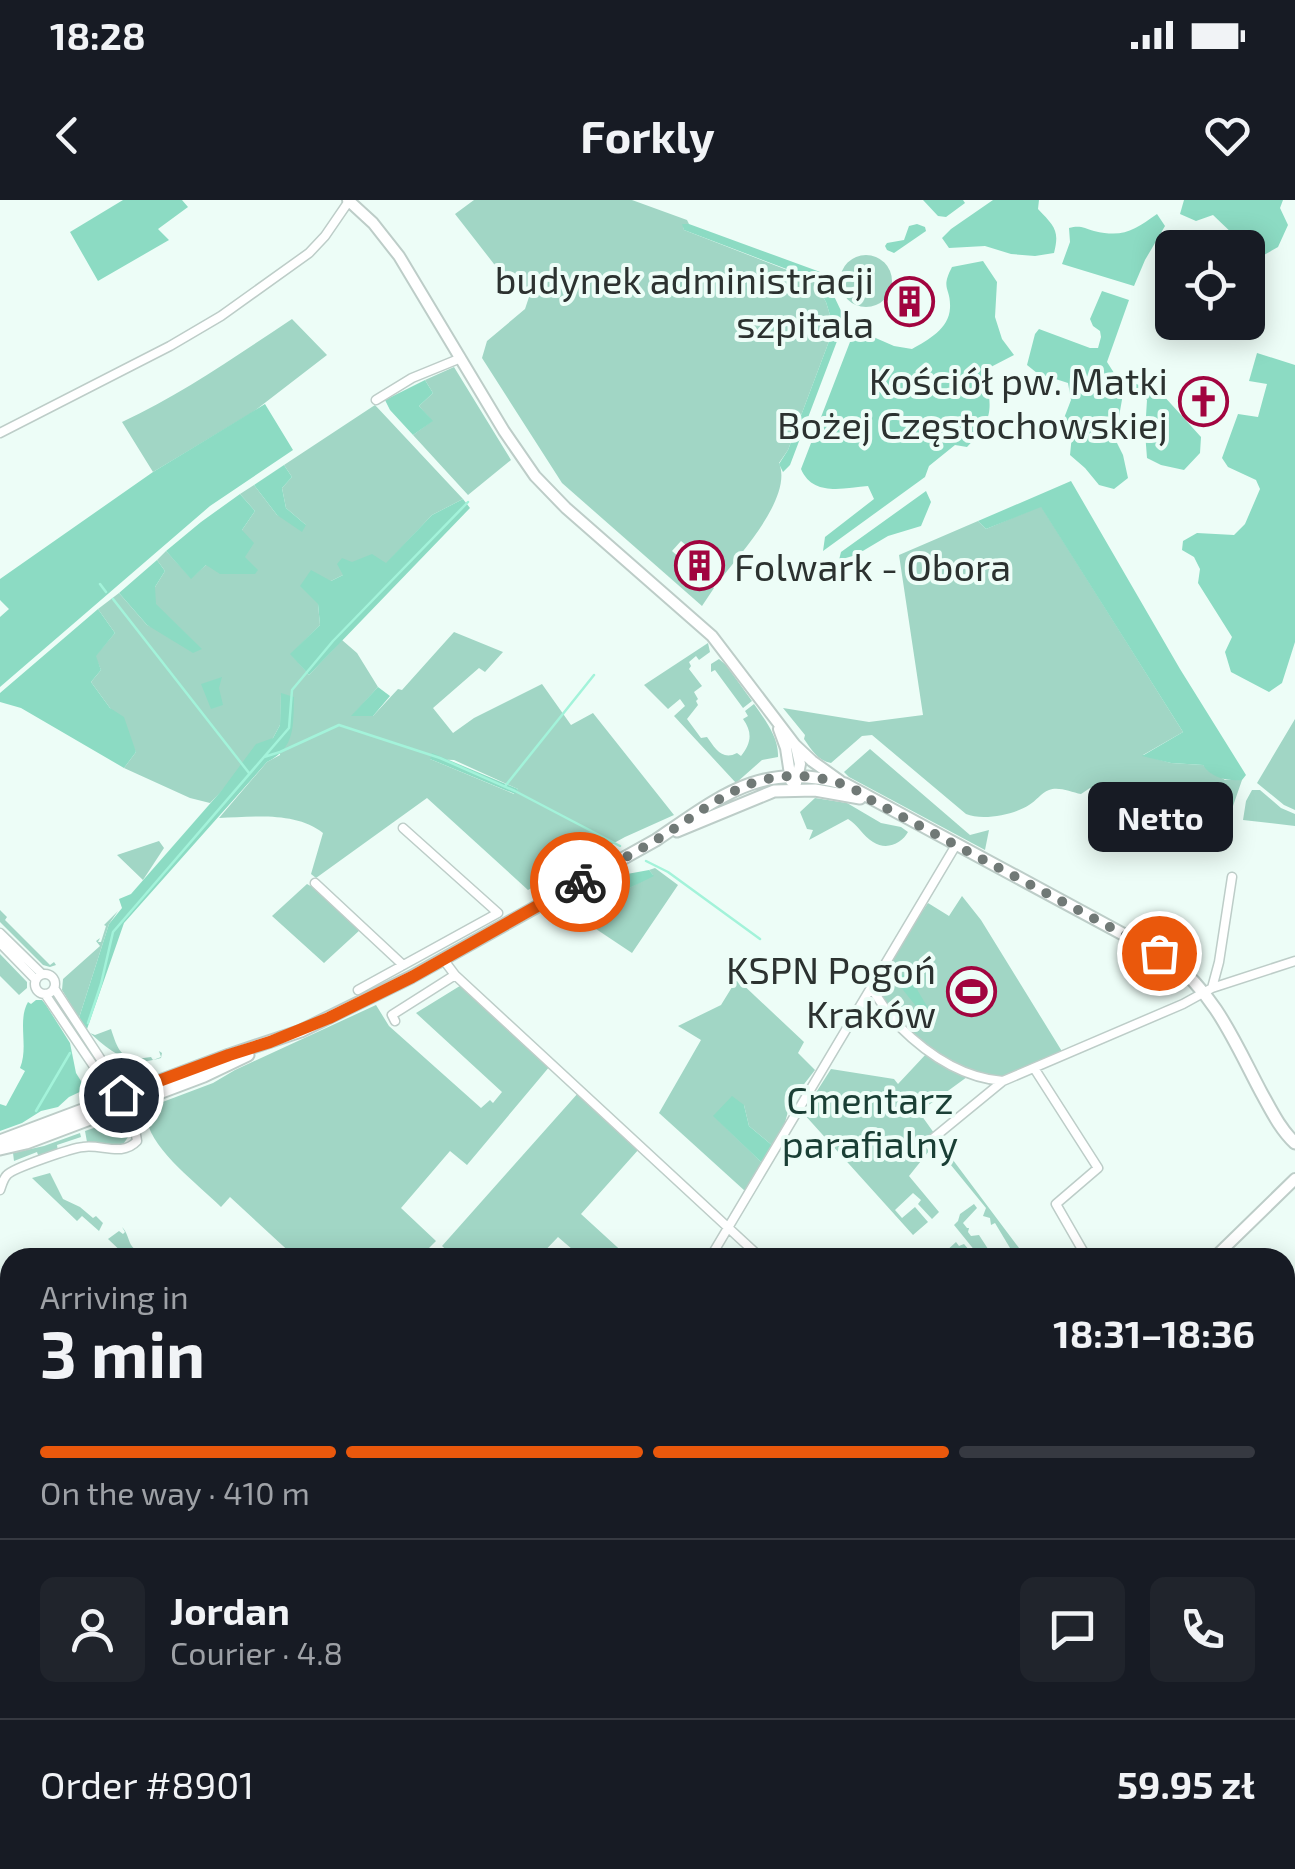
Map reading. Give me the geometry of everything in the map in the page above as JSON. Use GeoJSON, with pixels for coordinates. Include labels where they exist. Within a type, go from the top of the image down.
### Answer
{"type":"FeatureCollection","features":[{"type":"Feature","properties":{"kind":"main road"},"geometry":{"type":"LineString","coordinates":[[793,780],[828,792],[869,799]]}},
{"type":"Feature","properties":{"kind":"main road"},"geometry":{"type":"LineString","coordinates":[[0,1140],[204,1076],[412,977],[656,840],[793,780],[828,780],[845,784],[1152,949],[1180,968],[1208,990],[1277,1121],[1291,1140]]}},
{"type":"Feature","properties":{"kind":"main road"},"geometry":{"type":"LineString","coordinates":[[0,1149],[26,1143],[118,1100]]}},
{"type":"Feature","properties":{"kind":"street"},"geometry":{"type":"LineString","coordinates":[[0,433],[221,316],[308,253],[325,236],[348,200],[374,224],[399,256],[504,432],[535,476],[712,636],[795,745],[845,784]]}},
{"type":"Feature","properties":{"kind":"street"},"geometry":{"type":"LineString","coordinates":[[376,400],[412,378],[461,358]]}},
{"type":"Feature","properties":{"kind":"street"},"geometry":{"type":"LineString","coordinates":[[774,720],[793,780]]}},
{"type":"Feature","properties":{"kind":"street"},"geometry":{"type":"LineString","coordinates":[[793,780],[800,758],[795,745]]}},
{"type":"Feature","properties":{"kind":"street"},"geometry":{"type":"LineString","coordinates":[[358,990],[498,913],[404,828]]}},
{"type":"Feature","properties":{"kind":"street"},"geometry":{"type":"LineString","coordinates":[[716,1248],[956,845]]}},
{"type":"Feature","properties":{"kind":"street"},"geometry":{"type":"LineString","coordinates":[[1208,990],[1219,962],[1232,877]]}},
{"type":"Feature","properties":{"kind":"street"},"geometry":{"type":"LineString","coordinates":[[315,883],[412,977]]}},
{"type":"Feature","properties":{"kind":"street"},"geometry":{"type":"LineString","coordinates":[[0,933],[39,977]]}},
{"type":"Feature","properties":{"kind":"street"},"geometry":{"type":"LineString","coordinates":[[0,943],[39,977]]}},
{"type":"Feature","properties":{"kind":"street"},"geometry":{"type":"LineString","coordinates":[[443,959],[455,975],[751,1248]]}},
{"type":"Feature","properties":{"kind":"street"},"geometry":{"type":"LineString","coordinates":[[930,1140],[1004,1081],[1208,990],[1295,961]]}},
{"type":"Feature","properties":{"kind":"street"},"geometry":{"type":"LineString","coordinates":[[395,1021],[392,1015],[455,975]]}},
{"type":"Feature","properties":{"kind":"street"},"geometry":{"type":"LineString","coordinates":[[39,977],[37,990],[50,991]]}},
{"type":"Feature","properties":{"kind":"street"},"geometry":{"type":"LineString","coordinates":[[0,1190],[10,1172],[69,1150],[82,1146],[118,1150],[136,1144],[113,1078],[50,991],[53,977],[39,977]]}},
{"type":"Feature","properties":{"kind":"street"},"geometry":{"type":"LineString","coordinates":[[871,988],[898,1025],[953,1068],[1004,1081]]}},
{"type":"Feature","properties":{"kind":"street"},"geometry":{"type":"LineString","coordinates":[[1034,1068],[1098,1168],[1056,1204],[1080,1248]]}},
{"type":"Feature","properties":{"kind":"street"},"geometry":{"type":"LineString","coordinates":[[1291,1140],[1295,1153]]}},
{"type":"Feature","properties":{"kind":"street"},"geometry":{"type":"LineString","coordinates":[[1224,1248],[1295,1179]]}},
{"type":"Feature","properties":{"kind":"green space"},"geometry":{"type":"Polygon","coordinates":[[[123,200],[182,200],[188,207],[158,229],[169,240],[98,281],[70,232],[123,200]]]}},
{"type":"Feature","properties":{"kind":"green space"},"geometry":{"type":"Polygon","coordinates":[[[474,200],[632,200],[687,220],[689,224],[683,225],[684,230],[813,280],[826,302],[834,328],[788,450],[779,463],[779,491],[763,523],[723,576],[681,541],[672,551],[714,588],[702,606],[562,483],[482,358],[487,341],[525,309],[529,297],[518,284],[508,282],[455,214],[474,200]]]}},
{"type":"Feature","properties":{"kind":"green space"},"geometry":{"type":"Polygon","coordinates":[[[923,200],[965,203],[946,217],[938,216],[923,200]]]}},
{"type":"Feature","properties":{"kind":"green space"},"geometry":{"type":"Polygon","coordinates":[[[993,200],[1039,200],[1038,209],[1056,233],[1054,253],[1035,256],[985,246],[949,248],[942,238],[993,200]]]}},
{"type":"Feature","properties":{"kind":"green space"},"geometry":{"type":"Polygon","coordinates":[[[1184,200],[1283,200],[1280,208],[1288,225],[1278,247],[1265,254],[1265,230],[1229,230],[1213,215],[1196,221],[1180,214],[1184,200]]]}},
{"type":"Feature","properties":{"kind":"green space"},"geometry":{"type":"Polygon","coordinates":[[[1157,214],[1165,226],[1155,230],[1155,243],[1134,286],[1062,264],[1070,242],[1069,228],[1121,233],[1157,214]]]}},
{"type":"Feature","properties":{"kind":"green space"},"geometry":{"type":"Polygon","coordinates":[[[682,224],[823,273],[843,315],[842,328],[790,465],[783,472],[779,464],[788,450],[834,328],[826,302],[813,279],[684,230],[682,224]]]}},
{"type":"Feature","properties":{"kind":"green space"},"geometry":{"type":"Polygon","coordinates":[[[917,224],[926,231],[894,253],[887,250],[887,243],[904,240],[909,226],[917,224]]]}},
{"type":"Feature","properties":{"kind":"green space"},"geometry":{"type":"Polygon","coordinates":[[[866,255],[885,262],[892,281],[885,300],[866,307],[847,300],[840,281],[847,262],[866,255]]]}},
{"type":"Feature","properties":{"kind":"green space"},"geometry":{"type":"Polygon","coordinates":[[[983,261],[997,282],[995,317],[1002,339],[1014,355],[985,370],[990,403],[983,428],[967,447],[955,445],[929,466],[925,477],[823,551],[825,537],[874,499],[868,486],[821,487],[806,478],[801,469],[855,329],[894,346],[912,349],[937,333],[946,322],[950,301],[946,285],[952,267],[983,261]]]}},
{"type":"Feature","properties":{"kind":"green space"},"geometry":{"type":"Polygon","coordinates":[[[1102,291],[1129,300],[1107,362],[1116,376],[1162,394],[1201,437],[1200,453],[1184,470],[1147,458],[1147,400],[1137,389],[1123,394],[1115,439],[1128,478],[1114,489],[1099,485],[1070,455],[1072,435],[1061,426],[1071,400],[1068,383],[1037,373],[1027,365],[1039,329],[1098,348],[1100,331],[1090,319],[1102,291]]]}},
{"type":"Feature","properties":{"kind":"green space"},"geometry":{"type":"Polygon","coordinates":[[[292,319],[327,355],[253,412],[153,472],[122,422],[187,387],[292,319]]]}},
{"type":"Feature","properties":{"kind":"green space"},"geometry":{"type":"Polygon","coordinates":[[[1257,353],[1295,365],[1295,642],[1282,683],[1269,692],[1231,672],[1225,652],[1232,637],[1198,583],[1200,569],[1194,557],[1182,550],[1183,541],[1197,533],[1234,535],[1245,524],[1260,489],[1256,480],[1228,467],[1222,458],[1238,414],[1258,417],[1267,384],[1249,381],[1257,353]]]}},
{"type":"Feature","properties":{"kind":"green space"},"geometry":{"type":"Polygon","coordinates":[[[454,367],[511,460],[468,495],[413,435],[432,421],[419,406],[433,393],[425,380],[454,367]]]}},
{"type":"Feature","properties":{"kind":"green space"},"geometry":{"type":"Polygon","coordinates":[[[425,380],[433,393],[419,406],[433,421],[413,435],[385,400],[425,380]]]}},
{"type":"Feature","properties":{"kind":"green space"},"geometry":{"type":"Polygon","coordinates":[[[265,404],[293,450],[210,506],[0,687],[0,617],[9,609],[0,600],[0,579],[153,472],[265,404]]]}},
{"type":"Feature","properties":{"kind":"green space"},"geometry":{"type":"Polygon","coordinates":[[[375,405],[463,499],[432,515],[386,564],[331,581],[318,604],[320,625],[291,654],[309,675],[342,640],[357,653],[378,687],[352,716],[373,716],[454,632],[503,652],[485,672],[479,668],[433,708],[453,733],[474,718],[542,684],[571,725],[593,713],[674,815],[528,890],[427,798],[316,878],[311,874],[323,833],[312,826],[287,818],[219,818],[267,762],[280,755],[281,693],[280,725],[273,738],[210,803],[124,768],[136,752],[91,682],[101,670],[95,656],[115,633],[98,609],[119,593],[147,625],[201,649],[155,604],[155,587],[165,571],[157,560],[166,551],[191,578],[206,565],[245,557],[242,530],[255,511],[240,494],[254,485],[277,515],[306,525],[286,508],[282,488],[292,477],[284,465],[375,405]],[[430,759],[514,794],[518,789],[454,760],[430,759]]]}},
{"type":"Feature","properties":{"kind":"green space"},"geometry":{"type":"Polygon","coordinates":[[[284,465],[292,477],[282,488],[286,508],[306,525],[302,532],[277,515],[254,485],[284,465]]]}},
{"type":"Feature","properties":{"kind":"green space"},"geometry":{"type":"Polygon","coordinates":[[[1071,481],[1246,775],[1242,780],[1220,778],[1203,765],[1142,756],[1183,732],[1041,507],[986,529],[978,521],[1071,481]]]}},
{"type":"Feature","properties":{"kind":"green space"},"geometry":{"type":"Polygon","coordinates":[[[926,491],[931,502],[921,526],[888,536],[839,560],[841,552],[926,491]]]}},
{"type":"Feature","properties":{"kind":"green space"},"geometry":{"type":"Polygon","coordinates":[[[240,494],[255,511],[242,530],[254,543],[245,557],[258,570],[255,574],[220,574],[206,565],[191,579],[166,551],[240,494]]]}},
{"type":"Feature","properties":{"kind":"green space"},"geometry":{"type":"Polygon","coordinates":[[[463,499],[470,508],[309,675],[290,654],[320,625],[318,604],[300,586],[311,570],[331,581],[343,575],[337,564],[342,558],[352,562],[372,554],[386,563],[432,515],[463,499]]]}},
{"type":"Feature","properties":{"kind":"green space"},"geometry":{"type":"Polygon","coordinates":[[[1041,506],[1183,732],[1143,755],[1171,763],[1203,765],[1225,780],[1242,780],[1233,806],[1193,806],[1194,793],[1173,791],[1171,804],[1115,798],[1113,790],[1090,788],[1081,794],[1056,789],[1046,791],[1015,812],[973,816],[872,735],[862,736],[831,763],[822,760],[783,708],[869,722],[923,715],[899,555],[978,521],[986,529],[1041,506]]]}},
{"type":"Feature","properties":{"kind":"green space"},"geometry":{"type":"Polygon","coordinates":[[[157,560],[165,571],[155,587],[156,604],[202,649],[193,653],[147,625],[119,593],[157,560]]]}},
{"type":"Feature","properties":{"kind":"green space"},"geometry":{"type":"Polygon","coordinates":[[[98,609],[115,633],[96,656],[101,670],[91,682],[110,708],[124,717],[136,752],[124,768],[21,708],[0,702],[0,693],[98,609]]]}},
{"type":"Feature","properties":{"kind":"green space"},"geometry":{"type":"Polygon","coordinates":[[[708,643],[710,652],[689,662],[689,669],[702,686],[694,692],[698,705],[687,719],[701,738],[707,737],[719,752],[741,756],[749,738],[743,719],[748,716],[745,711],[754,704],[778,750],[778,757],[762,760],[736,783],[674,716],[685,706],[680,699],[668,709],[644,685],[708,643]]]}},
{"type":"Feature","properties":{"kind":"green space"},"geometry":{"type":"Polygon","coordinates":[[[719,659],[752,701],[743,708],[715,670],[711,672],[711,664],[719,659]]]}},
{"type":"Feature","properties":{"kind":"green space"},"geometry":{"type":"Polygon","coordinates":[[[222,677],[219,688],[223,705],[211,709],[201,684],[222,677]]]}},
{"type":"Feature","properties":{"kind":"green space"},"geometry":{"type":"Polygon","coordinates":[[[378,687],[390,696],[373,716],[351,716],[378,687]]]}},
{"type":"Feature","properties":{"kind":"green space"},"geometry":{"type":"Polygon","coordinates":[[[281,693],[294,697],[288,743],[124,923],[87,1029],[79,1018],[109,924],[122,908],[119,899],[131,894],[222,790],[256,744],[273,738],[280,725],[281,693]]]}},
{"type":"Feature","properties":{"kind":"green space"},"geometry":{"type":"Polygon","coordinates":[[[1295,719],[1295,810],[1257,783],[1295,719]]]}},
{"type":"Feature","properties":{"kind":"green space"},"geometry":{"type":"Polygon","coordinates":[[[870,749],[970,835],[989,830],[985,850],[849,777],[844,772],[870,749]]]}},
{"type":"Feature","properties":{"kind":"green space"},"geometry":{"type":"Polygon","coordinates":[[[432,753],[518,789],[515,794],[430,759],[432,753]]]}},
{"type":"Feature","properties":{"kind":"green space"},"geometry":{"type":"Polygon","coordinates":[[[1252,790],[1260,790],[1295,814],[1295,826],[1243,820],[1252,790]]]}},
{"type":"Feature","properties":{"kind":"green space"},"geometry":{"type":"Polygon","coordinates":[[[815,798],[847,803],[881,823],[908,832],[889,846],[878,845],[848,819],[809,840],[813,830],[807,829],[800,812],[815,798]]]}},
{"type":"Feature","properties":{"kind":"green space"},"geometry":{"type":"Polygon","coordinates":[[[159,841],[164,848],[143,880],[117,855],[159,841]]]}},
{"type":"Feature","properties":{"kind":"green space"},"geometry":{"type":"Polygon","coordinates":[[[655,868],[678,885],[632,953],[596,929],[595,919],[580,899],[607,885],[618,894],[653,875],[649,870],[655,868]]]}},
{"type":"Feature","properties":{"kind":"green space"},"geometry":{"type":"Polygon","coordinates":[[[649,870],[654,876],[617,894],[607,885],[627,874],[649,870]]]}},
{"type":"Feature","properties":{"kind":"green space"},"geometry":{"type":"Polygon","coordinates":[[[307,884],[361,929],[324,963],[272,916],[307,884]]]}},
{"type":"Feature","properties":{"kind":"green space","name":"KSPN Pogoń Kraków"},"geometry":{"type":"Polygon","coordinates":[[[962,896],[1063,1053],[1004,1077],[981,1076],[963,1070],[928,1047],[886,1003],[877,989],[910,928],[928,903],[949,916],[962,896]]]}},
{"type":"Feature","properties":{"kind":"green space"},"geometry":{"type":"Polygon","coordinates":[[[0,910],[7,917],[5,920],[50,965],[56,965],[50,967],[43,965],[0,922],[0,910]]]}},
{"type":"Feature","properties":{"kind":"green space"},"geometry":{"type":"Polygon","coordinates":[[[118,911],[109,924],[79,1018],[62,990],[63,979],[100,946],[96,941],[100,938],[101,942],[104,925],[118,911]]]}},
{"type":"Feature","properties":{"kind":"green space"},"geometry":{"type":"Polygon","coordinates":[[[0,954],[27,982],[27,988],[19,995],[0,976],[0,954]]]}},
{"type":"Feature","properties":{"kind":"green space"},"geometry":{"type":"Polygon","coordinates":[[[908,974],[928,1008],[919,1010],[892,976],[908,974]]]}},
{"type":"Feature","properties":{"kind":"green space"},"geometry":{"type":"Polygon","coordinates":[[[737,979],[804,1042],[798,1053],[815,1070],[791,1101],[773,1146],[749,1126],[744,1105],[714,1116],[762,1163],[745,1191],[659,1113],[701,1040],[678,1026],[721,1005],[737,979]]]}},
{"type":"Feature","properties":{"kind":"green space"},"geometry":{"type":"Polygon","coordinates":[[[463,984],[550,1066],[467,1165],[450,1151],[401,1208],[436,1241],[429,1248],[285,1248],[230,1197],[221,1207],[189,1178],[158,1144],[147,1121],[143,1130],[140,1119],[144,1109],[213,1083],[376,1005],[389,1026],[481,1108],[490,1100],[493,1103],[502,1092],[416,1013],[463,984]]]}},
{"type":"Feature","properties":{"kind":"green space"},"geometry":{"type":"Polygon","coordinates":[[[36,1000],[46,1005],[70,1043],[76,1073],[86,1089],[58,1107],[0,1131],[0,1104],[6,1106],[25,1071],[20,1068],[25,1009],[28,1002],[36,1000]]]}},
{"type":"Feature","properties":{"kind":"green space"},"geometry":{"type":"Polygon","coordinates":[[[111,1029],[117,1045],[128,1057],[153,1060],[140,1061],[122,1056],[90,1033],[111,1029]]]}},
{"type":"Feature","properties":{"kind":"green space","name":"Cmentarz parafialny"},"geometry":{"type":"Polygon","coordinates":[[[927,1053],[967,1077],[919,1112],[934,1133],[923,1144],[929,1151],[909,1176],[939,1212],[932,1219],[913,1193],[895,1210],[902,1218],[915,1207],[928,1222],[913,1235],[803,1113],[831,1069],[894,1079],[898,1084],[927,1053]]]}},
{"type":"Feature","properties":{"kind":"green space"},"geometry":{"type":"Polygon","coordinates":[[[579,1092],[639,1149],[581,1214],[618,1248],[571,1248],[558,1237],[548,1248],[442,1246],[579,1092]]]}},
{"type":"Feature","properties":{"kind":"green space"},"geometry":{"type":"Polygon","coordinates":[[[732,1096],[744,1105],[749,1126],[773,1146],[762,1163],[713,1116],[732,1096]]]}},
{"type":"Feature","properties":{"kind":"green space"},"geometry":{"type":"Polygon","coordinates":[[[120,1123],[128,1137],[122,1146],[87,1142],[85,1131],[120,1123]]]}},
{"type":"Feature","properties":{"kind":"green space"},"geometry":{"type":"Polygon","coordinates":[[[80,1133],[81,1137],[57,1145],[58,1151],[39,1158],[37,1152],[14,1161],[13,1153],[80,1133]]]}},
{"type":"Feature","properties":{"kind":"green space"},"geometry":{"type":"Polygon","coordinates":[[[941,1144],[1019,1248],[1010,1248],[995,1223],[991,1225],[990,1218],[983,1216],[986,1208],[937,1148],[941,1144]]]}},
{"type":"Feature","properties":{"kind":"green space"},"geometry":{"type":"Polygon","coordinates":[[[50,1173],[63,1199],[103,1223],[99,1231],[82,1216],[77,1221],[32,1178],[50,1173]]]}},
{"type":"Feature","properties":{"kind":"green space"},"geometry":{"type":"Polygon","coordinates":[[[974,1204],[977,1208],[963,1223],[971,1236],[979,1235],[987,1248],[973,1248],[954,1225],[960,1214],[974,1204]]]}},
{"type":"Feature","properties":{"kind":"green space"},"geometry":{"type":"Polygon","coordinates":[[[122,1227],[135,1248],[118,1248],[108,1239],[119,1231],[125,1232],[122,1227]]]}},
{"type":"Feature","properties":{"kind":"waterway"},"geometry":{"type":"LineString","coordinates":[[88,1023],[113,932],[289,728],[292,690],[333,641],[468,502]]}},
{"type":"Feature","properties":{"kind":"waterway"},"geometry":{"type":"LineString","coordinates":[[100,584],[106,592]]}},
{"type":"Feature","properties":{"kind":"waterway"},"geometry":{"type":"LineString","coordinates":[[113,599],[249,773]]}},
{"type":"Feature","properties":{"kind":"waterway"},"geometry":{"type":"LineString","coordinates":[[506,785],[594,675]]}},
{"type":"Feature","properties":{"kind":"waterway"},"geometry":{"type":"LineString","coordinates":[[264,757],[339,725],[440,758],[515,791],[620,846]]}},
{"type":"Feature","properties":{"kind":"waterway"},"geometry":{"type":"LineString","coordinates":[[646,861],[668,872],[760,939]]}},
{"type":"Feature","properties":{"kind":"waterway"},"geometry":{"type":"LineString","coordinates":[[36,1111],[70,1053]]}},
{"type":"Feature","properties":{"kind":"way so far"},"geometry":{"type":"LineString","coordinates":[[580,882],[751,782],[805,776],[845,784],[1159,953]]}},
{"type":"Feature","properties":{"kind":"place","name":"budynek administracji szpitala"},"geometry":{"type":"Point","coordinates":[909,301]}},
{"type":"Feature","properties":{"kind":"place","name":"Kościół pw. Matki Bożej Częstochowskiej"},"geometry":{"type":"Point","coordinates":[1203,402]}},
{"type":"Feature","properties":{"kind":"place","name":"Folwark - Obora"},"geometry":{"type":"Point","coordinates":[699,566]}},
{"type":"Feature","properties":{"kind":"place","name":"Netto"},"geometry":{"type":"Point","coordinates":[1159,953]}},
{"type":"Feature","properties":{"kind":"place","name":"KSPN Pogoń Kraków"},"geometry":{"type":"Point","coordinates":[971,991]}},
{"type":"Feature","properties":{"kind":"route"},"geometry":{"type":"LineString","coordinates":[[121,1095],[329,1018],[412,977],[580,882]]}}]}
